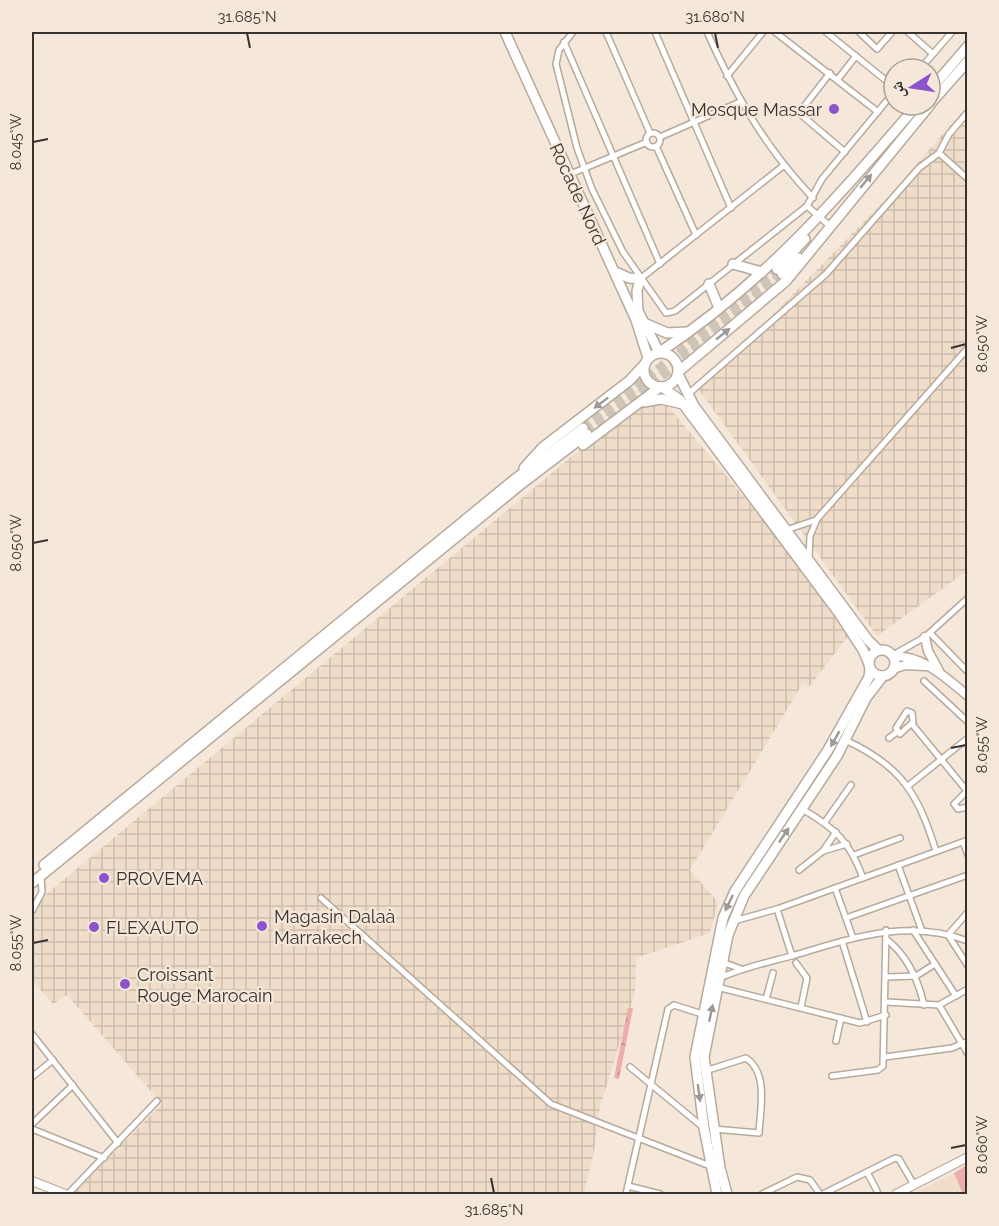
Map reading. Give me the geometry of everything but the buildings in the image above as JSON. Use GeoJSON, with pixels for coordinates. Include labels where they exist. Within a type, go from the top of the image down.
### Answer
{"type":"FeatureCollection","features":[{"type":"Feature","properties":{"kind":"highway","name":"Rocade Nord"},"geometry":{"type":"LineString","coordinates":[[505,32],[636,320],[646,361]]}},
{"type":"Feature","properties":{"kind":"highway","name":"Rocade Nord"},"geometry":{"type":"LineString","coordinates":[[511,32],[618,273],[660,352]]}},
{"type":"Feature","properties":{"kind":"highway"},"geometry":{"type":"LineString","coordinates":[[942,76],[968,46]]}},
{"type":"Feature","properties":{"kind":"highway"},"geometry":{"type":"LineString","coordinates":[[942,86],[968,61]]}},
{"type":"Feature","properties":{"kind":"highway"},"geometry":{"type":"LineString","coordinates":[[517,482],[543,447],[629,381],[646,361],[719,308],[762,272],[820,218],[912,117]]}},
{"type":"Feature","properties":{"kind":"highway"},"geometry":{"type":"LineString","coordinates":[[517,482],[553,466],[661,387],[674,382],[678,373],[777,289],[806,259],[914,117]]}},
{"type":"Feature","properties":{"kind":"highway"},"geometry":{"type":"LineString","coordinates":[[820,218],[780,272],[830,226]]}},
{"type":"Feature","properties":{"kind":"highway"},"geometry":{"type":"LineString","coordinates":[[733,264],[762,272]]}},
{"type":"Feature","properties":{"kind":"highway"},"geometry":{"type":"LineString","coordinates":[[618,273],[629,278],[640,279],[637,291],[638,312]]}},
{"type":"Feature","properties":{"kind":"highway"},"geometry":{"type":"LineString","coordinates":[[709,284],[719,308]]}},
{"type":"Feature","properties":{"kind":"highway"},"geometry":{"type":"LineString","coordinates":[[644,323],[667,333],[689,331]]}},
{"type":"Feature","properties":{"kind":"highway"},"geometry":{"type":"LineString","coordinates":[[660,352],[674,358],[685,400],[838,613],[863,650],[869,666],[875,674],[883,676]]}},
{"type":"Feature","properties":{"kind":"highway"},"geometry":{"type":"LineString","coordinates":[[646,361],[647,380],[685,400],[868,640],[878,650],[887,651],[893,655],[893,669],[883,676],[866,698],[845,740],[744,896],[732,921],[705,1043],[705,1071],[727,1194]]}},
{"type":"Feature","properties":{"kind":"highway"},"geometry":{"type":"LineString","coordinates":[[639,404],[661,399],[685,400]]}},
{"type":"Feature","properties":{"kind":"highway"},"geometry":{"type":"LineString","coordinates":[[32,883],[36,875],[517,482],[585,431]]}},
{"type":"Feature","properties":{"kind":"highway"},"geometry":{"type":"LineString","coordinates":[[717,1194],[710,1166],[695,1057],[716,940],[729,901],[828,750],[869,677],[870,656],[878,650]]}},
{"type":"Feature","properties":{"kind":"main road"},"geometry":{"type":"LineString","coordinates":[[927,635],[928,651],[939,672]]}},
{"type":"Feature","properties":{"kind":"main road"},"geometry":{"type":"LineString","coordinates":[[893,655],[912,657],[939,672],[968,696]]}},
{"type":"Feature","properties":{"kind":"main road"},"geometry":{"type":"LineString","coordinates":[[893,669],[909,665],[927,666]]}},
{"type":"Feature","properties":{"kind":"street"},"geometry":{"type":"LineString","coordinates":[[573,32],[557,54],[556,69],[584,168],[614,235],[661,309],[669,313],[807,206],[822,179],[882,107]]}},
{"type":"Feature","properties":{"kind":"street"},"geometry":{"type":"LineString","coordinates":[[573,173],[647,142],[650,133],[606,32]]}},
{"type":"Feature","properties":{"kind":"street"},"geometry":{"type":"LineString","coordinates":[[655,32],[731,208]]}},
{"type":"Feature","properties":{"kind":"street"},"geometry":{"type":"LineString","coordinates":[[707,32],[740,102],[783,166],[813,198]]}},
{"type":"Feature","properties":{"kind":"street"},"geometry":{"type":"LineString","coordinates":[[727,76],[764,32]]}},
{"type":"Feature","properties":{"kind":"street"},"geometry":{"type":"LineString","coordinates":[[775,32],[878,112]]}},
{"type":"Feature","properties":{"kind":"street"},"geometry":{"type":"LineString","coordinates":[[826,32],[882,77]]}},
{"type":"Feature","properties":{"kind":"street"},"geometry":{"type":"LineString","coordinates":[[859,32],[877,49],[892,32]]}},
{"type":"Feature","properties":{"kind":"street"},"geometry":{"type":"LineString","coordinates":[[908,32],[933,54]]}},
{"type":"Feature","properties":{"kind":"street"},"geometry":{"type":"LineString","coordinates":[[930,57],[952,32]]}},
{"type":"Feature","properties":{"kind":"street"},"geometry":{"type":"LineString","coordinates":[[564,42],[660,264]]}},
{"type":"Feature","properties":{"kind":"street"},"geometry":{"type":"LineString","coordinates":[[838,79],[856,56]]}},
{"type":"Feature","properties":{"kind":"street"},"geometry":{"type":"LineString","coordinates":[[830,73],[799,113],[845,152]]}},
{"type":"Feature","properties":{"kind":"street"},"geometry":{"type":"LineString","coordinates":[[696,235],[656,146],[660,137],[740,102]]}},
{"type":"Feature","properties":{"kind":"street"},"geometry":{"type":"LineString","coordinates":[[685,400],[815,285],[919,168],[939,153],[949,134],[968,112]]}},
{"type":"Feature","properties":{"kind":"street"},"geometry":{"type":"LineString","coordinates":[[650,133],[660,137]]}},
{"type":"Feature","properties":{"kind":"street"},"geometry":{"type":"LineString","coordinates":[[647,142],[650,146],[656,146]]}},
{"type":"Feature","properties":{"kind":"street"},"geometry":{"type":"LineString","coordinates":[[939,153],[968,179]]}},
{"type":"Feature","properties":{"kind":"street"},"geometry":{"type":"LineString","coordinates":[[640,279],[783,166]]}},
{"type":"Feature","properties":{"kind":"street"},"geometry":{"type":"LineString","coordinates":[[807,206],[830,226]]}},
{"type":"Feature","properties":{"kind":"street"},"geometry":{"type":"LineString","coordinates":[[809,560],[809,542],[817,519],[968,348]]}},
{"type":"Feature","properties":{"kind":"street"},"geometry":{"type":"LineString","coordinates":[[786,530],[817,519]]}},
{"type":"Feature","properties":{"kind":"street"},"geometry":{"type":"LineString","coordinates":[[893,655],[927,635],[968,598]]}},
{"type":"Feature","properties":{"kind":"street"},"geometry":{"type":"LineString","coordinates":[[927,635],[968,672]]}},
{"type":"Feature","properties":{"kind":"street"},"geometry":{"type":"LineString","coordinates":[[924,681],[968,722]]}},
{"type":"Feature","properties":{"kind":"street"},"geometry":{"type":"LineString","coordinates":[[897,732],[896,728],[907,711],[912,713],[912,724],[967,791],[954,804],[958,809],[968,807]]}},
{"type":"Feature","properties":{"kind":"street"},"geometry":{"type":"LineString","coordinates":[[897,732],[903,734],[912,724]]}},
{"type":"Feature","properties":{"kind":"street"},"geometry":{"type":"LineString","coordinates":[[889,738],[897,732]]}},
{"type":"Feature","properties":{"kind":"street"},"geometry":{"type":"LineString","coordinates":[[908,786],[968,738]]}},
{"type":"Feature","properties":{"kind":"street"},"geometry":{"type":"LineString","coordinates":[[845,740],[880,759],[908,786],[922,808],[936,851]]}},
{"type":"Feature","properties":{"kind":"street"},"geometry":{"type":"LineString","coordinates":[[825,822],[851,785]]}},
{"type":"Feature","properties":{"kind":"street"},"geometry":{"type":"LineString","coordinates":[[802,808],[825,822],[847,844],[863,878]]}},
{"type":"Feature","properties":{"kind":"street"},"geometry":{"type":"LineString","coordinates":[[799,870],[823,851],[836,832]]}},
{"type":"Feature","properties":{"kind":"street"},"geometry":{"type":"LineString","coordinates":[[854,855],[900,838]]}},
{"type":"Feature","properties":{"kind":"street"},"geometry":{"type":"LineString","coordinates":[[732,921],[777,909],[965,841],[968,855]]}},
{"type":"Feature","properties":{"kind":"street"},"geometry":{"type":"LineString","coordinates":[[823,851],[847,844]]}},
{"type":"Feature","properties":{"kind":"street"},"geometry":{"type":"LineString","coordinates":[[898,865],[922,931]]}},
{"type":"Feature","properties":{"kind":"street"},"geometry":{"type":"LineString","coordinates":[[32,911],[42,892],[36,875]]}},
{"type":"Feature","properties":{"kind":"street"},"geometry":{"type":"LineString","coordinates":[[846,918],[968,875]]}},
{"type":"Feature","properties":{"kind":"street"},"geometry":{"type":"LineString","coordinates":[[835,888],[853,939]]}},
{"type":"Feature","properties":{"kind":"street"},"geometry":{"type":"LineString","coordinates":[[321,898],[551,1104],[638,1140],[710,1166]]}},
{"type":"Feature","properties":{"kind":"street"},"geometry":{"type":"LineString","coordinates":[[777,909],[792,956]]}},
{"type":"Feature","properties":{"kind":"street"},"geometry":{"type":"LineString","coordinates":[[948,935],[968,912]]}},
{"type":"Feature","properties":{"kind":"street"},"geometry":{"type":"LineString","coordinates":[[718,983],[743,969],[886,930],[922,931],[968,941]]}},
{"type":"Feature","properties":{"kind":"street"},"geometry":{"type":"LineString","coordinates":[[832,1076],[878,1070],[883,1066],[887,977],[886,930]]}},
{"type":"Feature","properties":{"kind":"street"},"geometry":{"type":"LineString","coordinates":[[913,930],[956,996]]}},
{"type":"Feature","properties":{"kind":"street"},"geometry":{"type":"LineString","coordinates":[[948,935],[968,966]]}},
{"type":"Feature","properties":{"kind":"street"},"geometry":{"type":"LineString","coordinates":[[886,939],[899,950],[916,976],[924,1005]]}},
{"type":"Feature","properties":{"kind":"street"},"geometry":{"type":"LineString","coordinates":[[842,941],[867,1022]]}},
{"type":"Feature","properties":{"kind":"street"},"geometry":{"type":"LineString","coordinates":[[722,962],[743,969]]}},
{"type":"Feature","properties":{"kind":"street"},"geometry":{"type":"LineString","coordinates":[[796,963],[807,978],[801,1007]]}},
{"type":"Feature","properties":{"kind":"street"},"geometry":{"type":"LineString","coordinates":[[887,977],[916,976],[936,964]]}},
{"type":"Feature","properties":{"kind":"street"},"geometry":{"type":"LineString","coordinates":[[766,999],[773,973]]}},
{"type":"Feature","properties":{"kind":"street"},"geometry":{"type":"LineString","coordinates":[[718,983],[766,999],[841,1018],[867,1022],[886,1015]]}},
{"type":"Feature","properties":{"kind":"street"},"geometry":{"type":"LineString","coordinates":[[886,1002],[939,1005],[968,989]]}},
{"type":"Feature","properties":{"kind":"street"},"geometry":{"type":"LineString","coordinates":[[626,1194],[668,1009],[674,1005],[702,1014]]}},
{"type":"Feature","properties":{"kind":"street"},"geometry":{"type":"LineString","coordinates":[[939,1005],[968,1054]]}},
{"type":"Feature","properties":{"kind":"street"},"geometry":{"type":"LineString","coordinates":[[836,1041],[841,1018]]}},
{"type":"Feature","properties":{"kind":"street"},"geometry":{"type":"LineString","coordinates":[[32,1034],[118,1143]]}},
{"type":"Feature","properties":{"kind":"street"},"geometry":{"type":"LineString","coordinates":[[885,1057],[961,1045],[968,1041]]}},
{"type":"Feature","properties":{"kind":"street"},"geometry":{"type":"LineString","coordinates":[[705,1071],[746,1058],[754,1067],[761,1082],[759,1133],[714,1129]]}},
{"type":"Feature","properties":{"kind":"street"},"geometry":{"type":"LineString","coordinates":[[32,1077],[52,1060]]}},
{"type":"Feature","properties":{"kind":"street"},"geometry":{"type":"LineString","coordinates":[[630,1067],[704,1128]]}},
{"type":"Feature","properties":{"kind":"street"},"geometry":{"type":"LineString","coordinates":[[32,1124],[72,1085]]}},
{"type":"Feature","properties":{"kind":"street"},"geometry":{"type":"LineString","coordinates":[[32,1182],[67,1194],[157,1101]]}},
{"type":"Feature","properties":{"kind":"street"},"geometry":{"type":"LineString","coordinates":[[32,1129],[104,1158]]}},
{"type":"Feature","properties":{"kind":"street"},"geometry":{"type":"LineString","coordinates":[[896,1194],[968,1156]]}},
{"type":"Feature","properties":{"kind":"street"},"geometry":{"type":"LineString","coordinates":[[762,1194],[797,1177],[810,1180],[822,1194],[897,1158],[914,1185]]}},
{"type":"Feature","properties":{"kind":"street"},"geometry":{"type":"LineString","coordinates":[[867,1172],[878,1191]]}},
{"type":"Feature","properties":{"kind":"street"},"geometry":{"type":"LineString","coordinates":[[628,1186],[660,1194]]}},
{"type":"Feature","properties":{"kind":"shaded area"},"geometry":{"type":"Polygon","coordinates":[[[967,106],[967,571],[877,636],[699,390],[890,195],[967,106]]]}},
{"type":"Feature","properties":{"kind":"shaded area"},"geometry":{"type":"Polygon","coordinates":[[[662,399],[826,595],[851,632],[809,687],[803,683],[690,870],[718,902],[710,933],[636,958],[635,993],[600,1107],[594,1152],[584,1194],[74,1193],[162,1104],[67,995],[53,1004],[32,980],[32,906],[637,402],[662,399]]]}},
{"type":"Feature","properties":{"kind":"shaded area"},"geometry":{"type":"Polygon","coordinates":[[[954,1173],[963,1194],[913,1194],[954,1173]]]}},
{"type":"Feature","properties":{"kind":"green space"},"geometry":{"type":"Polygon","coordinates":[[[628,1008],[633,1008],[619,1079],[614,1078],[628,1008]]]}},
{"type":"Feature","properties":{"kind":"green space"},"geometry":{"type":"Polygon","coordinates":[[[967,1165],[967,1194],[963,1194],[954,1173],[967,1165]]]}},
{"type":"Feature","properties":{"kind":"tunnel"},"geometry":{"type":"LineString","coordinates":[[583,428],[680,352],[777,269]]}},
{"type":"Feature","properties":{"kind":"tunnel"},"geometry":{"type":"LineString","coordinates":[[587,434],[684,359],[782,274]]}},
{"type":"Feature","properties":{"kind":"place","name":"Mosque Massar"},"geometry":{"type":"Point","coordinates":[834,109]}},
{"type":"Feature","properties":{"kind":"place","name":"PROVEMA"},"geometry":{"type":"Point","coordinates":[104,878]}},
{"type":"Feature","properties":{"kind":"place","name":"Magasin Dalaà Marrakech"},"geometry":{"type":"Point","coordinates":[262,926]}},
{"type":"Feature","properties":{"kind":"place","name":"FLEXAUTO"},"geometry":{"type":"Point","coordinates":[94,927]}},
{"type":"Feature","properties":{"kind":"place","name":"Croissant Rouge Marocain"},"geometry":{"type":"Point","coordinates":[125,984]}}]}
